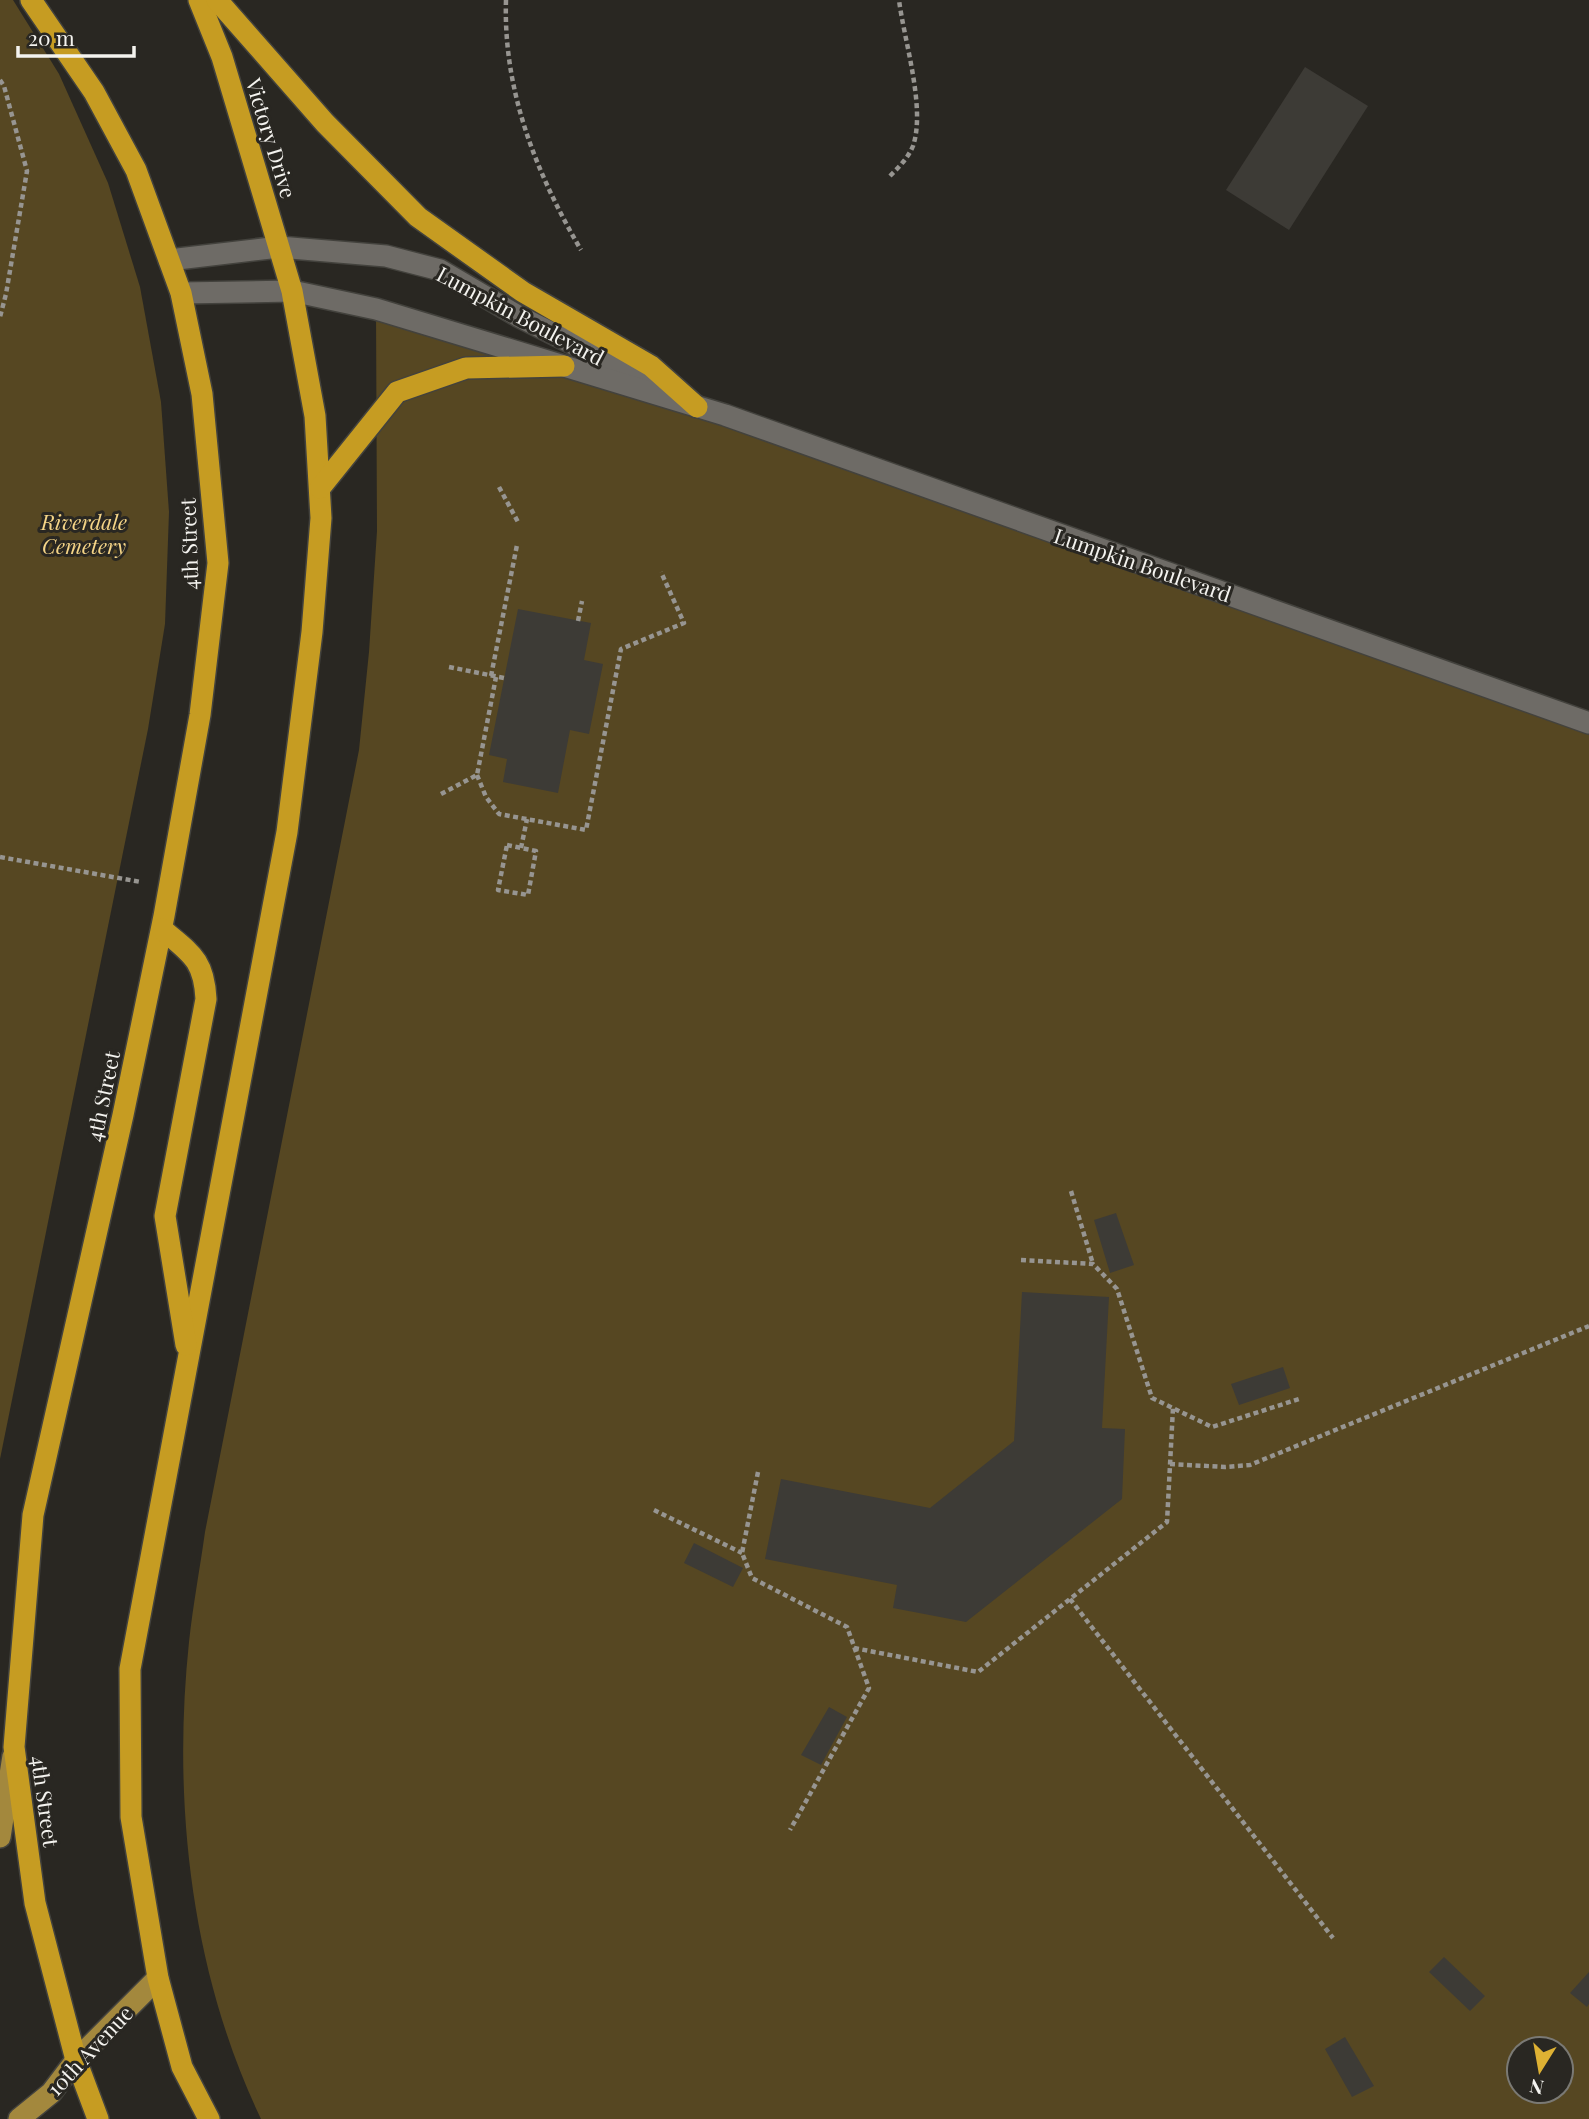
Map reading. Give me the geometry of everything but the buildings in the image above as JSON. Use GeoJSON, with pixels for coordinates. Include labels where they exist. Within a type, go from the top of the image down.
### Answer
{"type":"FeatureCollection","features":[{"type":"Feature","properties":{"kind":"highway","name":"4th Street"},"geometry":{"type":"LineString","coordinates":[[31,0],[94,92],[136,170],[181,293],[202,394],[218,563],[200,715],[162,929],[33,1515],[14,1747],[35,1903],[76,2060],[98,2119]]}},
{"type":"Feature","properties":{"kind":"highway","name":"Victory Drive"},"geometry":{"type":"LineString","coordinates":[[199,0],[222,57],[292,291]]}},
{"type":"Feature","properties":{"kind":"highway"},"geometry":{"type":"LineString","coordinates":[[217,0],[326,123],[418,216],[523,292],[651,366],[697,407]]}},
{"type":"Feature","properties":{"kind":"highway"},"geometry":{"type":"LineString","coordinates":[[209,2119],[181,2067],[158,1978],[131,1817],[130,1669],[287,832],[312,632],[321,518],[320,488],[315,416],[292,291]]}},
{"type":"Feature","properties":{"kind":"highway"},"geometry":{"type":"LineString","coordinates":[[320,488],[397,393],[466,369],[565,366]]}},
{"type":"Feature","properties":{"kind":"highway"},"geometry":{"type":"LineString","coordinates":[[162,929],[197,959],[205,980],[206,999],[165,1216],[188,1361]]}},
{"type":"Feature","properties":{"kind":"main road"},"geometry":{"type":"LineString","coordinates":[[0,1837],[14,1747]]}},
{"type":"Feature","properties":{"kind":"main road","name":"10th Avenue"},"geometry":{"type":"LineString","coordinates":[[19,2119],[51,2093],[76,2060],[158,1978]]}},
{"type":"Feature","properties":{"kind":"street","name":"Lumpkin Boulevard"},"geometry":{"type":"LineString","coordinates":[[169,260],[279,247],[386,256],[440,270],[518,316],[697,407]]}},
{"type":"Feature","properties":{"kind":"street","name":"Lumpkin Boulevard"},"geometry":{"type":"LineString","coordinates":[[181,293],[292,291],[376,309],[565,366],[725,415],[1589,723]]}},
{"type":"Feature","properties":{"kind":"path"},"geometry":{"type":"LineString","coordinates":[[506,0],[505,27],[511,78],[523,124],[541,176],[581,250]]}},
{"type":"Feature","properties":{"kind":"path"},"geometry":{"type":"LineString","coordinates":[[890,176],[909,154],[916,128],[911,65],[899,0]]}},
{"type":"Feature","properties":{"kind":"path"},"geometry":{"type":"LineString","coordinates":[[0,80],[4,86],[27,171],[0,317]]}},
{"type":"Feature","properties":{"kind":"path"},"geometry":{"type":"LineString","coordinates":[[499,487],[518,522]]}},
{"type":"Feature","properties":{"kind":"path"},"geometry":{"type":"LineString","coordinates":[[517,545],[477,775],[486,797],[499,814],[586,831],[621,649],[684,623],[662,572]]}},
{"type":"Feature","properties":{"kind":"path"},"geometry":{"type":"LineString","coordinates":[[578,621],[582,601]]}},
{"type":"Feature","properties":{"kind":"path"},"geometry":{"type":"LineString","coordinates":[[449,667],[504,678]]}},
{"type":"Feature","properties":{"kind":"path"},"geometry":{"type":"LineString","coordinates":[[440,794],[477,775]]}},
{"type":"Feature","properties":{"kind":"path"},"geometry":{"type":"LineString","coordinates":[[522,848],[527,819]]}},
{"type":"Feature","properties":{"kind":"path"},"geometry":{"type":"LineString","coordinates":[[507,845],[522,848],[536,851],[528,895],[498,890],[507,845]]}},
{"type":"Feature","properties":{"kind":"path"},"geometry":{"type":"LineString","coordinates":[[0,857],[170,887]]}},
{"type":"Feature","properties":{"kind":"path"},"geometry":{"type":"LineString","coordinates":[[1071,1191],[1093,1264],[1117,1289],[1152,1398],[1212,1427],[1299,1399]]}},
{"type":"Feature","properties":{"kind":"path"},"geometry":{"type":"LineString","coordinates":[[1021,1260],[1093,1264]]}},
{"type":"Feature","properties":{"kind":"path"},"geometry":{"type":"LineString","coordinates":[[1170,1464],[1225,1467],[1250,1465],[1589,1326]]}},
{"type":"Feature","properties":{"kind":"path"},"geometry":{"type":"LineString","coordinates":[[854,1648],[978,1672],[1167,1522],[1173,1408]]}},
{"type":"Feature","properties":{"kind":"path"},"geometry":{"type":"LineString","coordinates":[[758,1472],[742,1553],[752,1578],[847,1627],[869,1688],[790,1830]]}},
{"type":"Feature","properties":{"kind":"path"},"geometry":{"type":"LineString","coordinates":[[654,1510],[742,1553]]}},
{"type":"Feature","properties":{"kind":"path"},"geometry":{"type":"LineString","coordinates":[[1070,1599],[1333,1938]]}},
{"type":"Feature","properties":{"kind":"green space","name":"Riverdale Cemetery"},"geometry":{"type":"Polygon","coordinates":[[[0,0],[13,0],[59,74],[108,183],[140,287],[161,402],[169,512],[165,624],[148,729],[0,1459],[0,0]]]}},
{"type":"Feature","properties":{"kind":"green space"},"geometry":{"type":"Polygon","coordinates":[[[376,309],[725,415],[1589,723],[1589,2119],[261,2119],[237,2063],[203,1946],[192,1886],[186,1825],[184,1702],[191,1628],[205,1532],[359,750],[377,531],[376,309]]]}}]}
